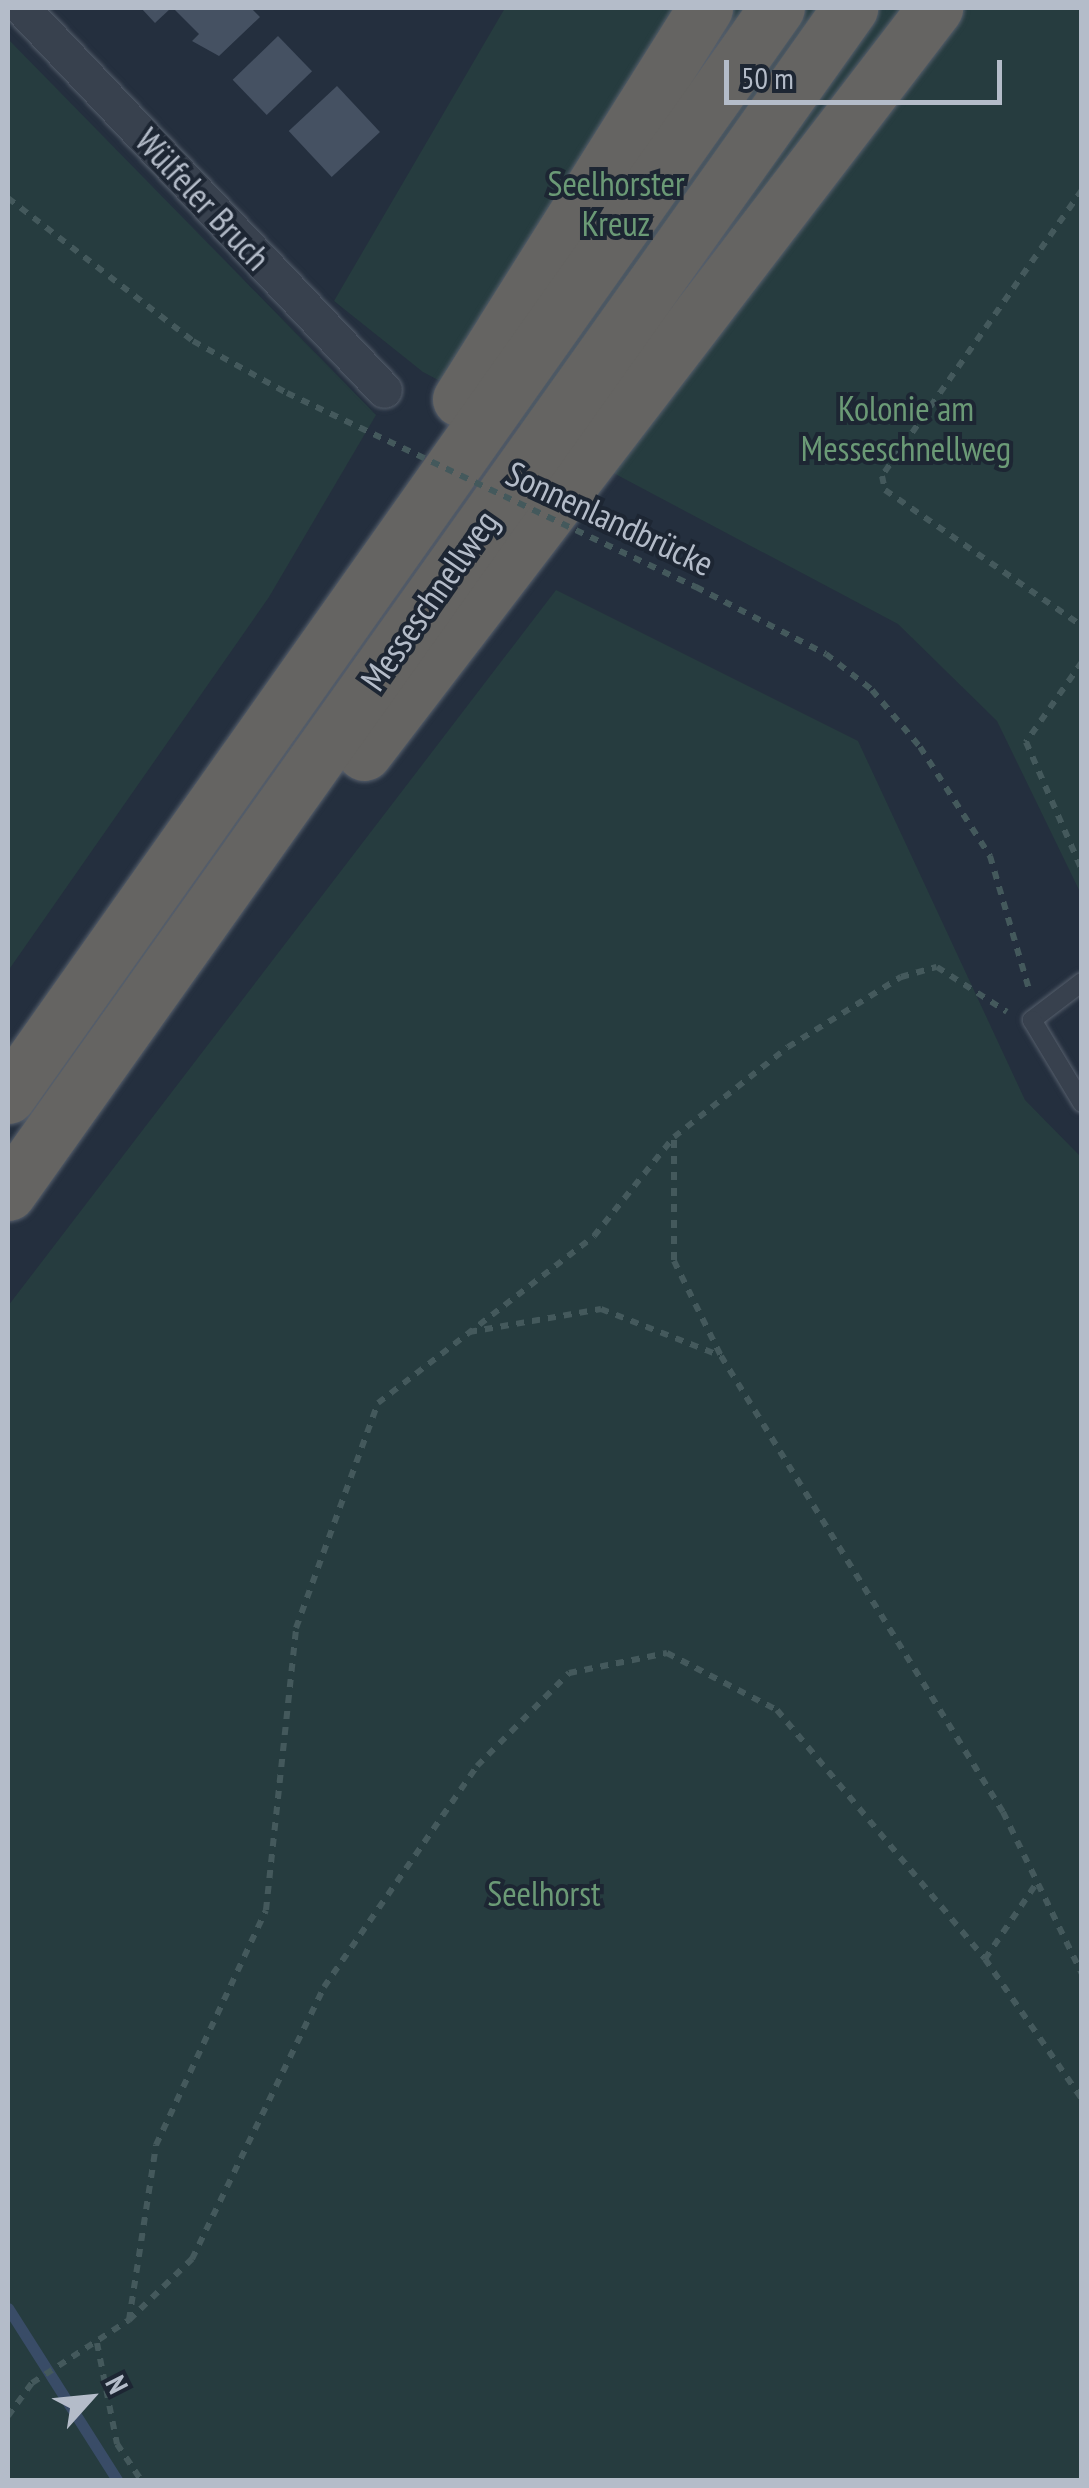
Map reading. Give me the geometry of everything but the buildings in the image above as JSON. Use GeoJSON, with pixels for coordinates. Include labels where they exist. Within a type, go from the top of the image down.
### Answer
{"type":"FeatureCollection","features":[{"type":"Feature","properties":{"kind":"highway"},"geometry":{"type":"LineString","coordinates":[[345,619],[428,453],[705,8]]}},
{"type":"Feature","properties":{"kind":"highway","name":"Messeschnellweg"},"geometry":{"type":"LineString","coordinates":[[8,1096],[777,8]]}},
{"type":"Feature","properties":{"kind":"highway","name":"Messeschnellweg"},"geometry":{"type":"LineString","coordinates":[[8,1193],[850,8]]}},
{"type":"Feature","properties":{"kind":"highway"},"geometry":{"type":"LineString","coordinates":[[190,936],[356,763],[934,8]]}},
{"type":"Feature","properties":{"kind":"street","name":"Wülfeler Bruch"},"geometry":{"type":"LineString","coordinates":[[22,8],[384,390]]}},
{"type":"Feature","properties":{"kind":"lane"},"geometry":{"type":"LineString","coordinates":[[1082,982],[1032,1020],[1082,1103]]}},
{"type":"Feature","properties":{"kind":"path"},"geometry":{"type":"LineString","coordinates":[[1082,190],[882,476],[885,490],[1082,626]]}},
{"type":"Feature","properties":{"kind":"path","name":"Sonnenlandbrücke"},"geometry":{"type":"LineString","coordinates":[[8,198],[193,341],[286,392],[696,586],[826,654],[872,690],[920,746],[990,856],[1026,957],[1032,1020]]}},
{"type":"Feature","properties":{"kind":"path"},"geometry":{"type":"LineString","coordinates":[[1082,662],[1026,742],[1082,870]]}},
{"type":"Feature","properties":{"kind":"path"},"geometry":{"type":"LineString","coordinates":[[128,2320],[156,2145],[266,1910],[296,1628],[378,1403],[594,1236],[674,1137],[788,1048],[902,977],[937,967],[1000,1010],[1032,1020]]}},
{"type":"Feature","properties":{"kind":"path"},"geometry":{"type":"LineString","coordinates":[[674,1137],[674,1261],[720,1356],[903,1640],[1082,1974]]}},
{"type":"Feature","properties":{"kind":"path"},"geometry":{"type":"LineString","coordinates":[[468,1332],[601,1309],[720,1356]]}},
{"type":"Feature","properties":{"kind":"path"},"geometry":{"type":"LineString","coordinates":[[8,2416],[32,2382],[128,2320],[192,2259],[324,1987],[477,1766],[569,1673],[667,1653],[776,1710],[985,1959],[1082,2099]]}},
{"type":"Feature","properties":{"kind":"path"},"geometry":{"type":"LineString","coordinates":[[985,1959],[1037,1884]]}},
{"type":"Feature","properties":{"kind":"path"},"geometry":{"type":"LineString","coordinates":[[97,2343],[118,2444],[141,2480]]}},
{"type":"Feature","properties":{"kind":"green space"},"geometry":{"type":"Polygon","coordinates":[[[505,8],[1081,8],[1081,894],[997,721],[898,624],[423,372],[334,301],[505,8]]]}},
{"type":"Feature","properties":{"kind":"green space"},"geometry":{"type":"Polygon","coordinates":[[[8,39],[376,415],[269,597],[8,971],[8,39]]]}},
{"type":"Feature","properties":{"kind":"green space","name":"Seelhorst"},"geometry":{"type":"Polygon","coordinates":[[[556,590],[858,741],[1025,1100],[1081,1157],[1081,2480],[8,2480],[8,1306],[556,590]]]}},
{"type":"Feature","properties":{"kind":"waterway"},"geometry":{"type":"LineString","coordinates":[[8,2308],[117,2480]]}},
{"type":"Feature","properties":{"kind":"park label","name":"Seelhorster Kreuz"},"geometry":{"type":"Point","coordinates":[616,203]}},
{"type":"Feature","properties":{"kind":"park label","name":"Kolonie am Messeschnellweg"},"geometry":{"type":"Point","coordinates":[906,428]}}]}
